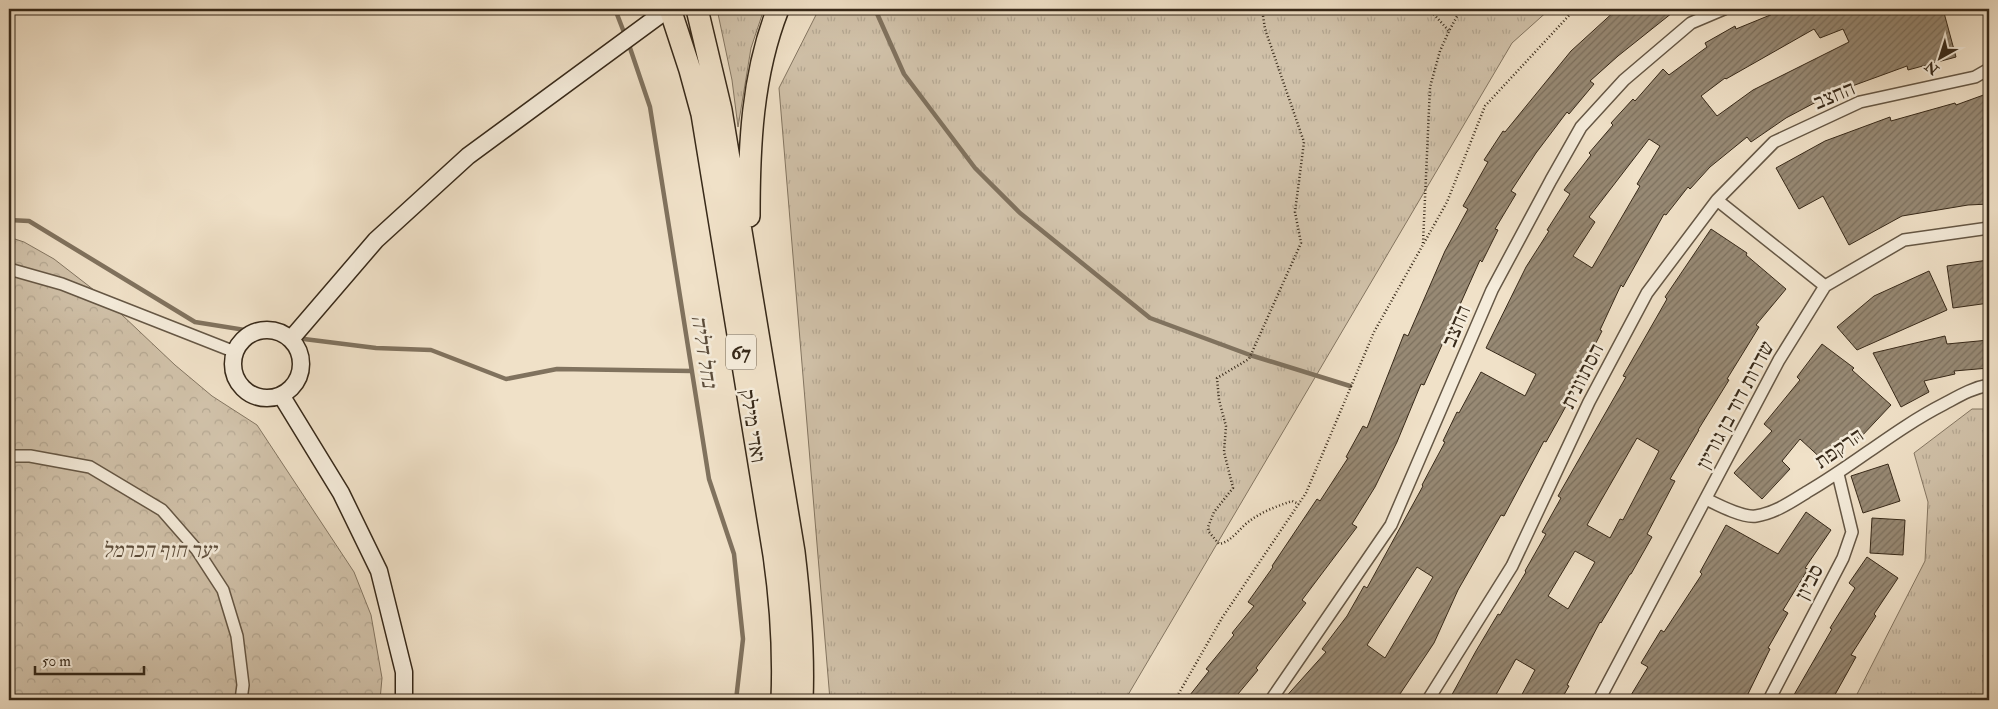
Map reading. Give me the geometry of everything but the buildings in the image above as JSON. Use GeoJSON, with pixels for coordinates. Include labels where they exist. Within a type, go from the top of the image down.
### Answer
{"type":"FeatureCollection","features":[{"type":"Feature","properties":{"kind":"highway","name":"ואדי מילק"},"geometry":{"type":"LineString","coordinates":[[669,9],[690,70],[702,114],[781,606],[782,700]]}},
{"type":"Feature","properties":{"kind":"highway","name":"ואדי מילק"},"geometry":{"type":"LineString","coordinates":[[697,9],[721,110],[794,552],[803,652],[802,700]]}},
{"type":"Feature","properties":{"kind":"highway"},"geometry":{"type":"LineString","coordinates":[[759,339],[749,217],[750,146],[764,51],[778,9]]}},
{"type":"Feature","properties":{"kind":"street"},"geometry":{"type":"LineString","coordinates":[[291,339],[376,240],[468,156],[669,9]]}},
{"type":"Feature","properties":{"kind":"street","name":"החצב"},"geometry":{"type":"LineString","coordinates":[[1271,700],[1391,525],[1492,290],[1551,180],[1582,127],[1624,80],[1691,23],[1724,9]]}},
{"type":"Feature","properties":{"kind":"street","name":"החצב"},"geometry":{"type":"LineString","coordinates":[[1717,200],[1774,142],[1860,102],[1976,77],[1989,69]]}},
{"type":"Feature","properties":{"kind":"street"},"geometry":{"type":"LineString","coordinates":[[1717,200],[1825,286]]}},
{"type":"Feature","properties":{"kind":"street","name":"הסתוונית"},"geometry":{"type":"LineString","coordinates":[[1428,700],[1512,566],[1589,402],[1647,293],[1717,200]]}},
{"type":"Feature","properties":{"kind":"street","name":"שדרות דוד בן גוריון"},"geometry":{"type":"LineString","coordinates":[[1599,700],[1779,360],[1825,286],[1904,240],[1989,228]]}},
{"type":"Feature","properties":{"kind":"street"},"geometry":{"type":"LineString","coordinates":[[9,269],[62,284],[235,352]]}},
{"type":"Feature","properties":{"kind":"street"},"geometry":{"type":"LineString","coordinates":[[259,330],[271,330],[282,333],[291,339],[299,353],[301,370],[297,380],[290,389],[281,395],[270,398],[259,397],[248,392],[234,374],[235,352],[240,342],[249,334],[259,330]]}},
{"type":"Feature","properties":{"kind":"street","name":"הרקפת"},"geometry":{"type":"LineString","coordinates":[[1706,499],[1732,510],[1754,516],[1778,509],[1838,474],[1916,418],[1974,388],[1989,385]]}},
{"type":"Feature","properties":{"kind":"street"},"geometry":{"type":"LineString","coordinates":[[281,395],[341,494],[379,571],[404,672],[404,700]]}},
{"type":"Feature","properties":{"kind":"street"},"geometry":{"type":"LineString","coordinates":[[9,456],[30,456],[90,467],[162,510],[197,550],[223,590],[237,636],[243,685],[241,700]]}},
{"type":"Feature","properties":{"kind":"street","name":"סביון"},"geometry":{"type":"LineString","coordinates":[[1769,700],[1843,558],[1852,532],[1838,474]]}},
{"type":"Feature","properties":{"kind":"path"},"geometry":{"type":"LineString","coordinates":[[1262,9],[1266,29],[1304,142],[1295,212],[1301,243],[1249,359],[1218,378],[1218,400],[1226,426],[1224,452],[1233,488],[1214,512],[1208,527],[1209,532],[1219,544],[1226,543],[1251,520],[1274,507],[1292,501],[1299,504]]}},
{"type":"Feature","properties":{"kind":"path"},"geometry":{"type":"LineString","coordinates":[[1429,9],[1449,30]]}},
{"type":"Feature","properties":{"kind":"path"},"geometry":{"type":"LineString","coordinates":[[1423,244],[1430,87],[1440,51],[1461,9]]}},
{"type":"Feature","properties":{"kind":"path"},"geometry":{"type":"LineString","coordinates":[[1175,700],[1222,618],[1306,493],[1374,332],[1447,202],[1485,106],[1575,9]]}},
{"type":"Feature","properties":{"kind":"green space"},"geometry":{"type":"Polygon","coordinates":[[[717,9],[764,9],[751,48],[738,127],[732,80],[717,9]]]}},
{"type":"Feature","properties":{"kind":"green space"},"geometry":{"type":"Polygon","coordinates":[[[819,9],[1550,9],[1512,43],[1125,700],[830,700],[779,88],[819,9]]]}},
{"type":"Feature","properties":{"kind":"green space","name":"יער חוף הכרמל"},"geometry":{"type":"Polygon","coordinates":[[[9,237],[24,242],[54,259],[103,297],[175,365],[212,396],[257,425],[354,572],[371,615],[382,678],[380,700],[9,700],[9,237]]]}},
{"type":"Feature","properties":{"kind":"green space"},"geometry":{"type":"Polygon","coordinates":[[[1972,409],[1989,409],[1989,700],[1854,700],[1925,561],[1928,502],[1914,453],[1972,409]]]}},
{"type":"Feature","properties":{"kind":"waterway","name":"נחל דליה"},"geometry":{"type":"LineString","coordinates":[[615,9],[625,35]]}},
{"type":"Feature","properties":{"kind":"waterway"},"geometry":{"type":"LineString","coordinates":[[875,9],[904,74],[975,168],[1020,213],[1150,318],[1250,355],[1350,386]]}},
{"type":"Feature","properties":{"kind":"waterway","name":"נחל דליה"},"geometry":{"type":"LineString","coordinates":[[628,42],[650,107],[709,479],[734,554],[743,639],[736,700]]}},
{"type":"Feature","properties":{"kind":"waterway"},"geometry":{"type":"LineString","coordinates":[[9,220],[29,221],[195,322],[288,337]]}},
{"type":"Feature","properties":{"kind":"waterway"},"geometry":{"type":"LineString","coordinates":[[296,338],[376,348],[431,350],[506,379],[557,369],[692,371]]}}]}
